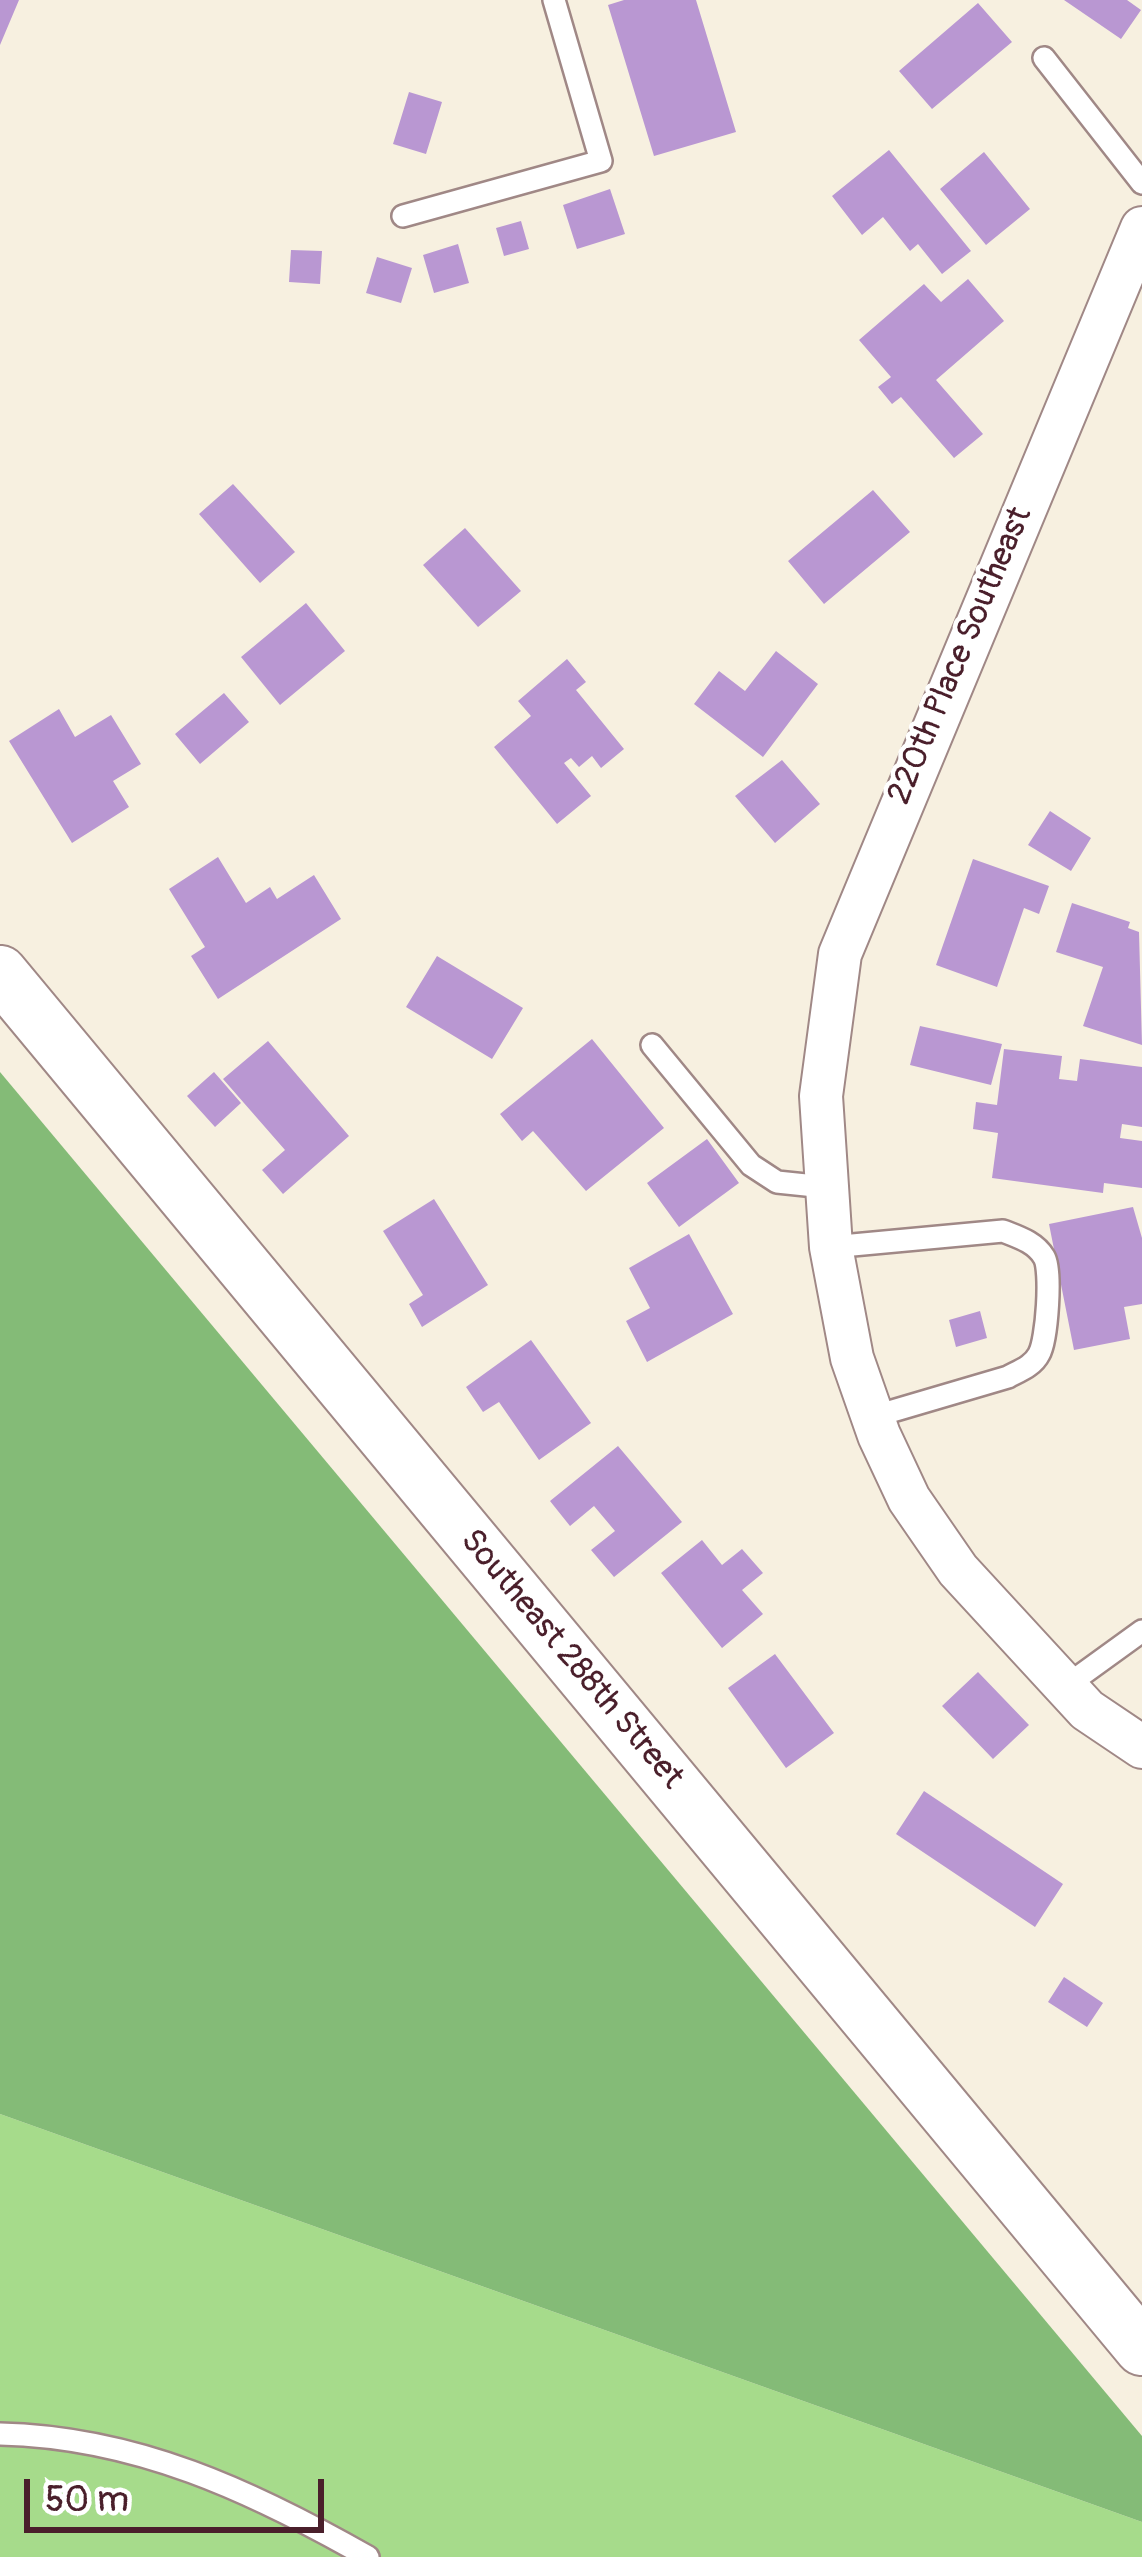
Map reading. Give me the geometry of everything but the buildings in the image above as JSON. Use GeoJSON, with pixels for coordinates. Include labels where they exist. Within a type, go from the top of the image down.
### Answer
{"type":"FeatureCollection","features":[{"type":"Feature","properties":{"kind":"street","name":"220th Place Southeast"},"geometry":{"type":"LineString","coordinates":[[1142,228],[840,954],[820,1096],[830,1247],[852,1358],[872,1417],[909,1498],[958,1570],[1077,1698],[1142,1747]]}},
{"type":"Feature","properties":{"kind":"street","name":"Southeast 288th Street"},"geometry":{"type":"LineString","coordinates":[[0,973],[1142,2348]]}},
{"type":"Feature","properties":{"kind":"lane"},"geometry":{"type":"LineString","coordinates":[[403,216],[601,161],[554,0]]}},
{"type":"Feature","properties":{"kind":"lane"},"geometry":{"type":"LineString","coordinates":[[1044,58],[1142,183]]}},
{"type":"Feature","properties":{"kind":"lane"},"geometry":{"type":"LineString","coordinates":[[652,1045],[751,1165],[776,1181],[824,1187]]}},
{"type":"Feature","properties":{"kind":"lane"},"geometry":{"type":"LineString","coordinates":[[830,1247],[1004,1231],[1028,1241],[1048,1266],[1045,1330],[1039,1354],[1028,1366],[1008,1377],[872,1417]]}},
{"type":"Feature","properties":{"kind":"lane"},"geometry":{"type":"LineString","coordinates":[[1077,1698],[1142,1631]]}},
{"type":"Feature","properties":{"kind":"lane"},"geometry":{"type":"LineString","coordinates":[[0,2434],[118,2449],[190,2468],[271,2502],[368,2557]]}},
{"type":"Feature","properties":{"kind":"green space"},"geometry":{"type":"Polygon","coordinates":[[[0,1072],[1142,2436],[1142,2522],[0,2114],[0,1072]]]}},
{"type":"Feature","properties":{"kind":"green space"},"geometry":{"type":"Polygon","coordinates":[[[0,2114],[1142,2522],[1142,2557],[0,2557],[0,2114]]]}}]}
